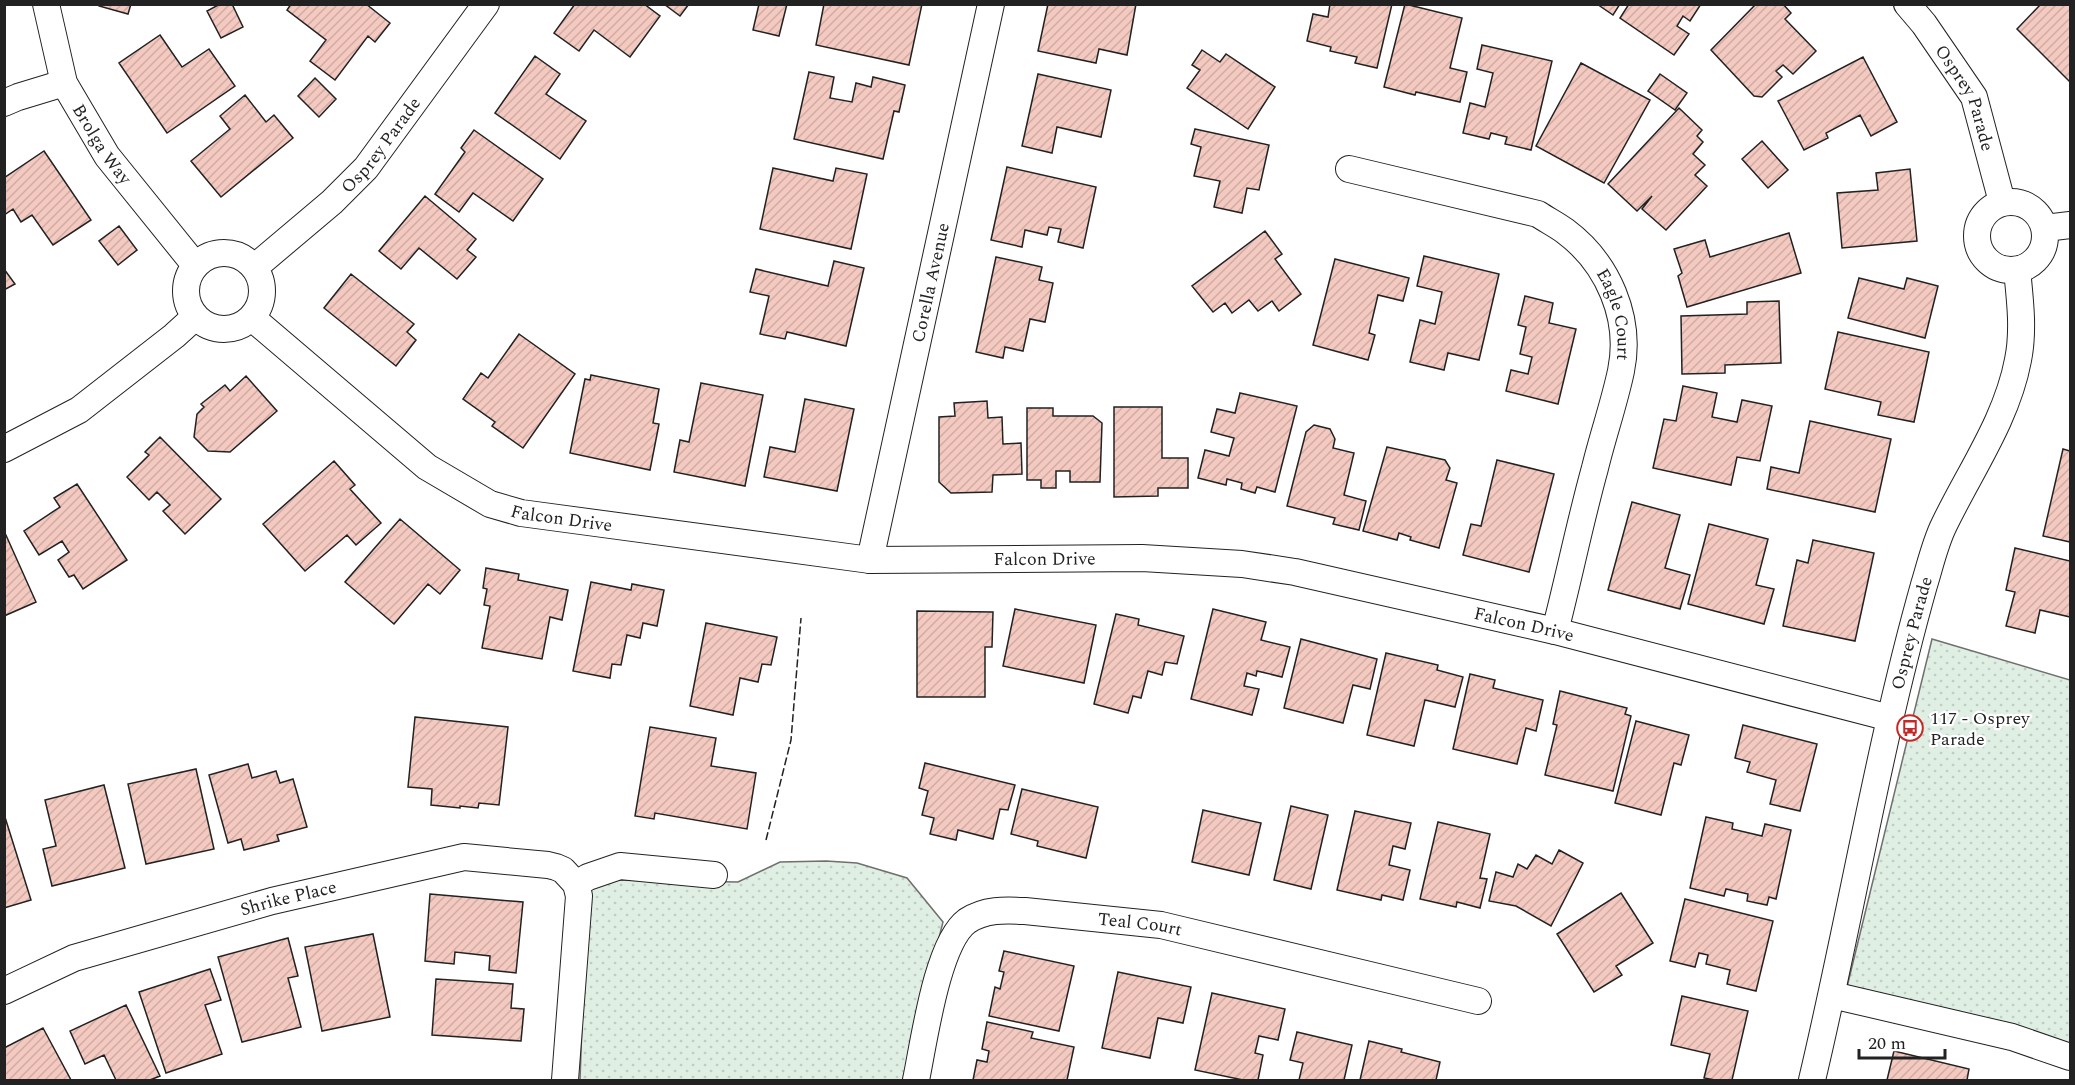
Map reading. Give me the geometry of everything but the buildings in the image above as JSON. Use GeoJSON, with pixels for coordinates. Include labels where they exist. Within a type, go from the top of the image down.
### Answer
{"type":"FeatureCollection","features":[{"type":"Feature","properties":{"kind":"street","name":"Brolga Way"},"geometry":{"type":"LineString","coordinates":[[46,4],[64,83],[107,156],[195,265]]}},
{"type":"Feature","properties":{"kind":"street","name":"Osprey Parade"},"geometry":{"type":"LineString","coordinates":[[255,267],[332,202],[366,168],[486,4]]}},
{"type":"Feature","properties":{"kind":"street","name":"Corella Avenue"},"geometry":{"type":"LineString","coordinates":[[870,560],[991,4]]}},
{"type":"Feature","properties":{"kind":"street","name":"Osprey Parade"},"geometry":{"type":"LineString","coordinates":[[1907,4],[1924,24],[1974,97],[2002,202]]}},
{"type":"Feature","properties":{"kind":"street"},"geometry":{"type":"LineString","coordinates":[[4,103],[64,83]]}},
{"type":"Feature","properties":{"kind":"street","name":"Eagle Court"},"geometry":{"type":"LineString","coordinates":[[1349,169],[1538,214],[1565,231],[1587,251],[1607,277],[1619,307],[1624,336],[1622,369],[1594,469],[1554,631]]}},
{"type":"Feature","properties":{"kind":"street"},"geometry":{"type":"LineString","coordinates":[[2002,202],[2018,202],[2030,208],[2040,217],[2045,228],[2045,243],[2039,254],[2030,265],[2017,270],[2004,269],[1993,264],[1982,254],[1978,242],[1977,228],[1983,216],[1992,207],[2002,202]]}},
{"type":"Feature","properties":{"kind":"street"},"geometry":{"type":"LineString","coordinates":[[2045,228],[2070,225]]}},
{"type":"Feature","properties":{"kind":"street"},"geometry":{"type":"LineString","coordinates":[[214,254],[225,254],[236,255],[255,267],[262,284],[261,303],[252,318],[234,329],[213,328],[195,317],[187,300],[186,291],[186,282],[195,265],[214,254]]}},
{"type":"Feature","properties":{"kind":"street","name":"Osprey Parade"},"geometry":{"type":"LineString","coordinates":[[1812,1080],[1890,718],[1925,583],[1943,528],[2000,418],[2019,358],[2021,312],[2017,270]]}},
{"type":"Feature","properties":{"kind":"street"},"geometry":{"type":"LineString","coordinates":[[4,449],[79,410],[195,317]]}},
{"type":"Feature","properties":{"kind":"street","name":"Falcon Drive"},"geometry":{"type":"LineString","coordinates":[[252,318],[427,467],[490,504],[521,513],[870,560],[1143,558],[1242,564],[1295,572],[1554,631],[1890,718]]}},
{"type":"Feature","properties":{"kind":"street","name":"Shrike Place"},"geometry":{"type":"LineString","coordinates":[[4,991],[74,958],[272,901],[464,857],[548,865],[563,870],[576,884]]}},
{"type":"Feature","properties":{"kind":"street"},"geometry":{"type":"LineString","coordinates":[[565,1080],[578,923],[579,896],[576,884],[588,877],[620,866],[714,875]]}},
{"type":"Feature","properties":{"kind":"street","name":"Teal Court"},"geometry":{"type":"LineString","coordinates":[[916,1080],[942,961],[954,937],[967,921],[988,912],[1025,911],[1161,926],[1478,1000]]}},
{"type":"Feature","properties":{"kind":"street"},"geometry":{"type":"LineString","coordinates":[[1832,995],[2012,1037],[2070,1057]]}},
{"type":"Feature","properties":{"kind":"green space"},"geometry":{"type":"Polygon","coordinates":[[[1932,639],[2070,680],[2070,1051],[1847,987],[1932,639]]]}},
{"type":"Feature","properties":{"kind":"green space"},"geometry":{"type":"Polygon","coordinates":[[[780,862],[857,863],[907,878],[943,922],[903,1080],[580,1080],[587,888],[607,880],[738,882],[780,862]]]}},
{"type":"Feature","properties":{"kind":"fence"},"geometry":{"type":"LineString","coordinates":[[766,840],[791,740],[801,618]]}},
{"type":"Feature","properties":{"kind":"place","name":"117 - Osprey Parade"},"geometry":{"type":"Point","coordinates":[1910,728]}}]}
